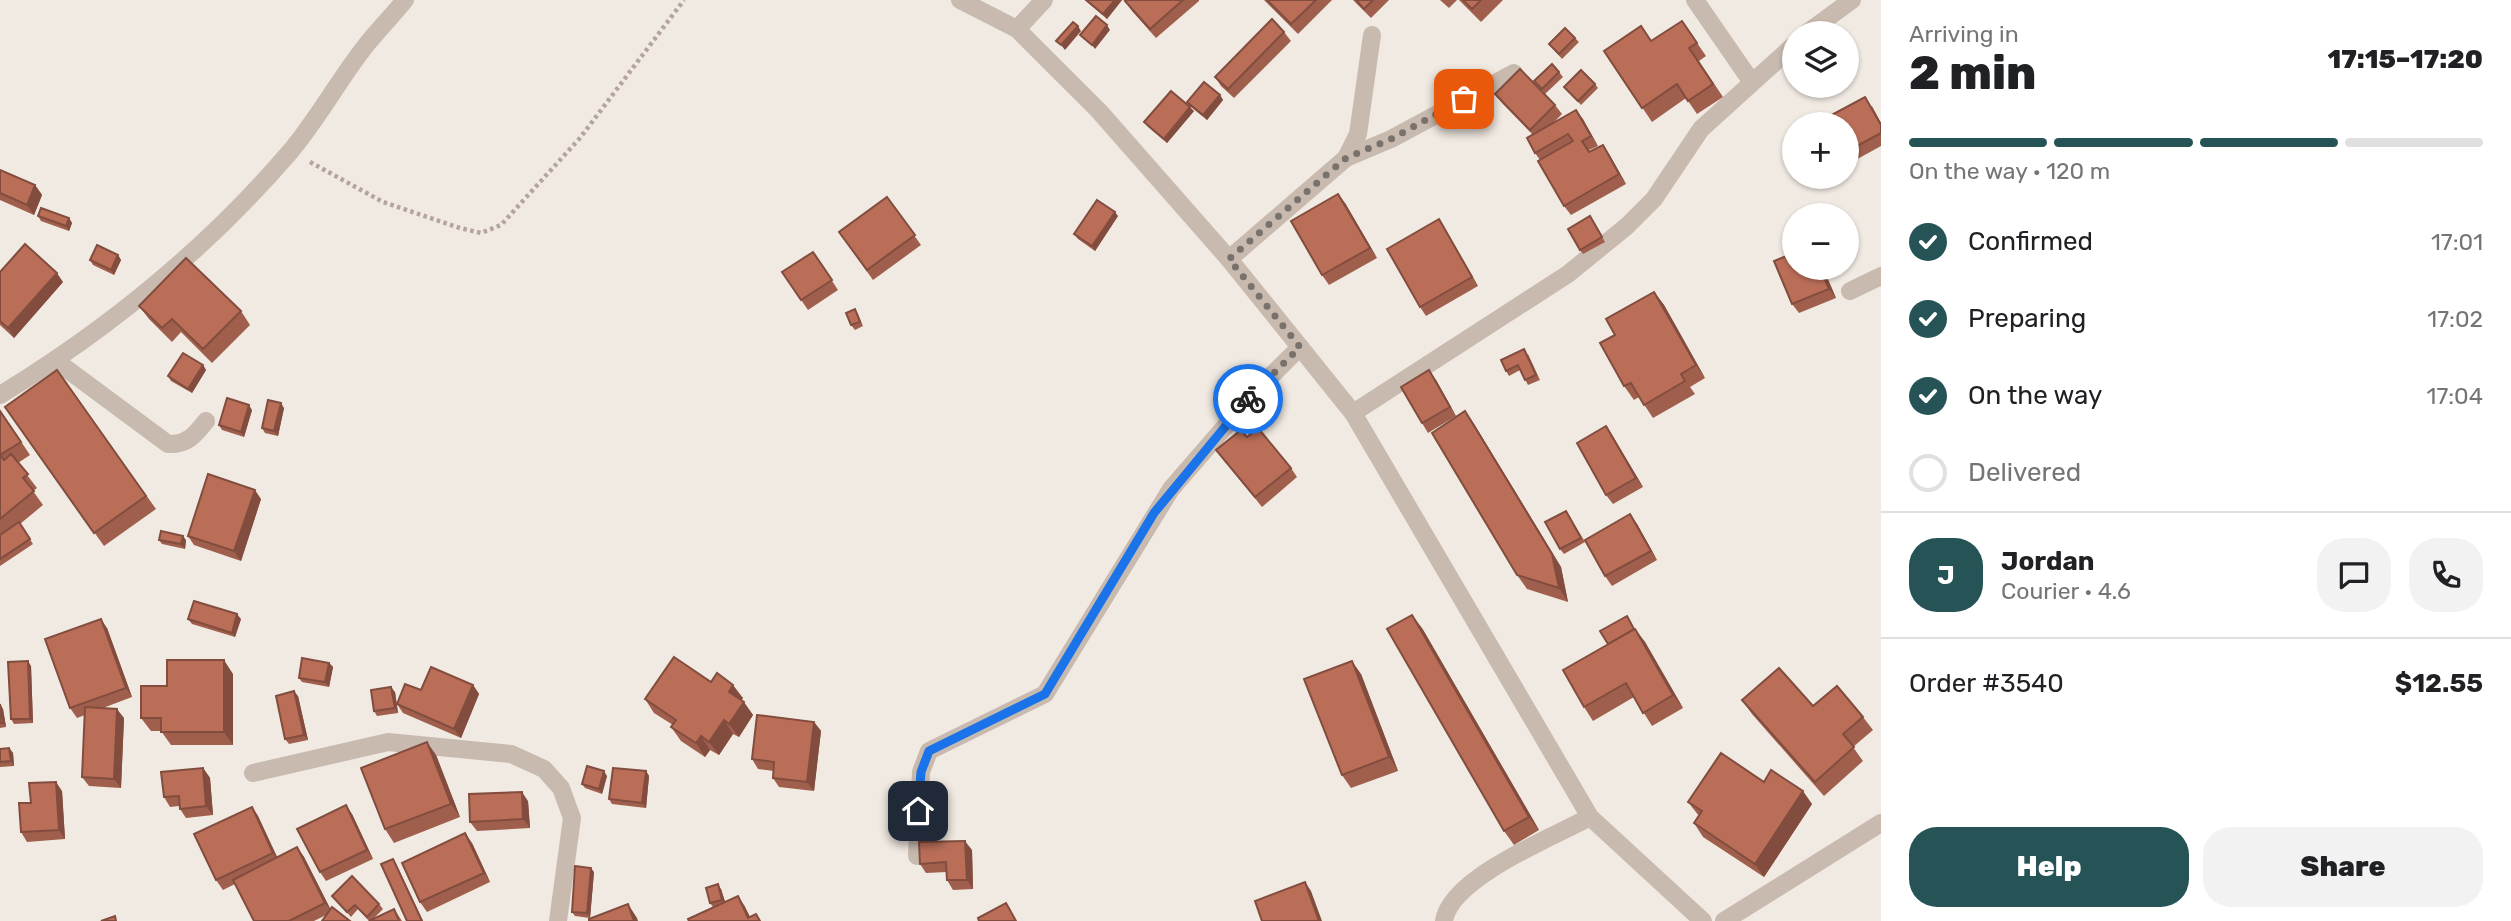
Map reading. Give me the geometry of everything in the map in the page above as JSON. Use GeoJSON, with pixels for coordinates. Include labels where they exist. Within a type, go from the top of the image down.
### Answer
{"type":"FeatureCollection","features":[{"type":"Feature","properties":{"kind":"street"},"geometry":{"type":"LineString","coordinates":[[0,395],[56,361],[149,289],[225,221],[290,151],[366,44],[405,0]]}},
{"type":"Feature","properties":{"kind":"street"},"geometry":{"type":"LineString","coordinates":[[960,0],[1017,29],[1099,111],[1229,259],[1300,347],[1353,413],[1590,817],[1703,921]]}},
{"type":"Feature","properties":{"kind":"street"},"geometry":{"type":"LineString","coordinates":[[1017,29],[1044,0]]}},
{"type":"Feature","properties":{"kind":"street"},"geometry":{"type":"LineString","coordinates":[[1695,0],[1751,81]]}},
{"type":"Feature","properties":{"kind":"street"},"geometry":{"type":"LineString","coordinates":[[1823,21],[1852,0]]}},
{"type":"Feature","properties":{"kind":"street"},"geometry":{"type":"LineString","coordinates":[[1346,158],[1358,134],[1371,35]]}},
{"type":"Feature","properties":{"kind":"street"},"geometry":{"type":"LineString","coordinates":[[1353,413],[1568,274],[1627,226],[1654,199],[1701,129],[1782,55]]}},
{"type":"Feature","properties":{"kind":"street"},"geometry":{"type":"LineString","coordinates":[[1229,259],[1346,158],[1391,139],[1514,73]]}},
{"type":"Feature","properties":{"kind":"street"},"geometry":{"type":"LineString","coordinates":[[1850,290],[1881,276]]}},
{"type":"Feature","properties":{"kind":"street"},"geometry":{"type":"LineString","coordinates":[[917,856],[921,772],[929,751],[1045,694],[1171,489],[1255,391],[1300,347]]}},
{"type":"Feature","properties":{"kind":"street"},"geometry":{"type":"LineString","coordinates":[[56,361],[168,444],[180,445],[193,438],[206,421]]}},
{"type":"Feature","properties":{"kind":"street"},"geometry":{"type":"LineString","coordinates":[[253,773],[388,743],[511,754],[544,769],[561,788],[572,818],[558,921]]}},
{"type":"Feature","properties":{"kind":"street"},"geometry":{"type":"LineString","coordinates":[[1444,921],[1445,911],[1471,881],[1590,817]]}},
{"type":"Feature","properties":{"kind":"street"},"geometry":{"type":"LineString","coordinates":[[1724,921],[1881,823]]}},
{"type":"Feature","properties":{"kind":"path"},"geometry":{"type":"LineString","coordinates":[[290,151],[383,202],[481,233],[502,225],[580,138],[684,0]]}},
{"type":"Feature","properties":{"kind":"building"},"geometry":{"type":"Polygon","coordinates":[[[1086,0],[1115,0],[1103,14],[1086,0]]]}},
{"type":"Feature","properties":{"kind":"building"},"geometry":{"type":"Polygon","coordinates":[[[1183,0],[1150,29],[1125,1],[1183,0]]]}},
{"type":"Feature","properties":{"kind":"building"},"geometry":{"type":"Polygon","coordinates":[[[1267,0],[1316,0],[1291,24],[1267,0]]]}},
{"type":"Feature","properties":{"kind":"building"},"geometry":{"type":"Polygon","coordinates":[[[1356,0],[1373,0],[1364,9],[1356,0]]]}},
{"type":"Feature","properties":{"kind":"building"},"geometry":{"type":"Polygon","coordinates":[[[1463,0],[1481,0],[1472,9],[1463,0]]]}},
{"type":"Feature","properties":{"kind":"building"},"geometry":{"type":"Polygon","coordinates":[[[1096,16],[1107,25],[1092,45],[1080,35],[1096,16]]]}},
{"type":"Feature","properties":{"kind":"building"},"geometry":{"type":"Polygon","coordinates":[[[1272,19],[1284,32],[1228,89],[1215,77],[1272,19]]]}},
{"type":"Feature","properties":{"kind":"building"},"geometry":{"type":"Polygon","coordinates":[[[1682,21],[1697,43],[1689,48],[1713,84],[1688,101],[1677,84],[1642,108],[1604,51],[1641,26],[1651,41],[1682,21]]]}},
{"type":"Feature","properties":{"kind":"building"},"geometry":{"type":"Polygon","coordinates":[[[1073,22],[1078,26],[1061,45],[1056,41],[1073,22]]]}},
{"type":"Feature","properties":{"kind":"building"},"geometry":{"type":"Polygon","coordinates":[[[1565,28],[1575,38],[1559,54],[1549,44],[1565,28]]]}},
{"type":"Feature","properties":{"kind":"building"},"geometry":{"type":"Polygon","coordinates":[[[1552,64],[1559,72],[1542,89],[1534,81],[1552,64]]]}},
{"type":"Feature","properties":{"kind":"building"},"geometry":{"type":"Polygon","coordinates":[[[1520,69],[1555,105],[1530,130],[1495,94],[1520,69]]]}},
{"type":"Feature","properties":{"kind":"building"},"geometry":{"type":"Polygon","coordinates":[[[1581,70],[1595,84],[1578,101],[1564,87],[1581,70]]]}},
{"type":"Feature","properties":{"kind":"building"},"geometry":{"type":"Polygon","coordinates":[[[1204,82],[1220,95],[1203,115],[1187,102],[1204,82]]]}},
{"type":"Feature","properties":{"kind":"building"},"geometry":{"type":"Polygon","coordinates":[[[1171,91],[1190,107],[1164,139],[1144,122],[1171,91]]]}},
{"type":"Feature","properties":{"kind":"building"},"geometry":{"type":"Polygon","coordinates":[[[1865,97],[1881,125],[1881,133],[1859,145],[1859,112],[1837,112],[1865,97]]]}},
{"type":"Feature","properties":{"kind":"building"},"geometry":{"type":"Polygon","coordinates":[[[1576,110],[1591,136],[1582,141],[1589,152],[1603,145],[1619,174],[1564,206],[1538,161],[1573,141],[1568,134],[1535,153],[1527,138],[1576,110]]]}},
{"type":"Feature","properties":{"kind":"building"},"geometry":{"type":"Polygon","coordinates":[[[0,170],[35,185],[27,205],[0,193],[0,170]]]}},
{"type":"Feature","properties":{"kind":"building"},"geometry":{"type":"Polygon","coordinates":[[[1338,194],[1370,248],[1322,275],[1291,221],[1338,194]]]}},
{"type":"Feature","properties":{"kind":"building"},"geometry":{"type":"Polygon","coordinates":[[[887,197],[915,235],[867,270],[839,232],[887,197]]]}},
{"type":"Feature","properties":{"kind":"building"},"geometry":{"type":"Polygon","coordinates":[[[1097,200],[1115,212],[1092,246],[1074,234],[1097,200]]]}},
{"type":"Feature","properties":{"kind":"building"},"geometry":{"type":"Polygon","coordinates":[[[41,208],[69,218],[66,226],[38,216],[41,208]]]}},
{"type":"Feature","properties":{"kind":"building"},"geometry":{"type":"Polygon","coordinates":[[[1590,216],[1602,237],[1580,250],[1568,229],[1590,216]]]}},
{"type":"Feature","properties":{"kind":"building"},"geometry":{"type":"Polygon","coordinates":[[[1439,219],[1472,277],[1420,307],[1387,249],[1439,219]]]}},
{"type":"Feature","properties":{"kind":"building"},"geometry":{"type":"Polygon","coordinates":[[[25,244],[57,273],[8,328],[0,321],[0,272],[25,244]]]}},
{"type":"Feature","properties":{"kind":"building"},"geometry":{"type":"Polygon","coordinates":[[[97,245],[118,255],[111,270],[90,260],[97,245]]]}},
{"type":"Feature","properties":{"kind":"building"},"geometry":{"type":"Polygon","coordinates":[[[813,252],[832,280],[801,300],[782,272],[813,252]]]}},
{"type":"Feature","properties":{"kind":"building"},"geometry":{"type":"Polygon","coordinates":[[[186,258],[241,311],[203,349],[172,319],[162,328],[139,306],[186,258]]]}},
{"type":"Feature","properties":{"kind":"building"},"geometry":{"type":"Polygon","coordinates":[[[1782,258],[1782,280],[1825,280],[1829,289],[1792,304],[1774,261],[1782,258]]]}},
{"type":"Feature","properties":{"kind":"building"},"geometry":{"type":"Polygon","coordinates":[[[1654,292],[1696,365],[1681,374],[1685,381],[1644,405],[1631,383],[1624,386],[1600,343],[1615,335],[1606,319],[1654,292]]]}},
{"type":"Feature","properties":{"kind":"building"},"geometry":{"type":"Polygon","coordinates":[[[855,309],[860,322],[851,325],[846,313],[855,309]]]}},
{"type":"Feature","properties":{"kind":"building"},"geometry":{"type":"Polygon","coordinates":[[[1524,349],[1536,375],[1525,380],[1518,365],[1506,371],[1501,360],[1524,349]]]}},
{"type":"Feature","properties":{"kind":"building"},"geometry":{"type":"Polygon","coordinates":[[[183,353],[203,365],[188,389],[168,376],[183,353]]]}},
{"type":"Feature","properties":{"kind":"building"},"geometry":{"type":"Polygon","coordinates":[[[57,370],[146,496],[94,533],[5,407],[57,370]]]}},
{"type":"Feature","properties":{"kind":"building"},"geometry":{"type":"Polygon","coordinates":[[[1429,370],[1450,407],[1422,423],[1401,387],[1429,370]]]}},
{"type":"Feature","properties":{"kind":"building"},"geometry":{"type":"Polygon","coordinates":[[[227,398],[249,405],[241,432],[219,425],[227,398]]]}},
{"type":"Feature","properties":{"kind":"building"},"geometry":{"type":"Polygon","coordinates":[[[268,400],[281,403],[274,431],[262,428],[268,400]]]}},
{"type":"Feature","properties":{"kind":"building"},"geometry":{"type":"Polygon","coordinates":[[[0,411],[21,442],[0,455],[0,411]]]}},
{"type":"Feature","properties":{"kind":"building"},"geometry":{"type":"Polygon","coordinates":[[[1465,411],[1552,554],[1559,588],[1517,575],[1432,433],[1465,411]]]}},
{"type":"Feature","properties":{"kind":"building"},"geometry":{"type":"Polygon","coordinates":[[[1606,426],[1636,478],[1606,495],[1577,443],[1606,426]]]}},
{"type":"Feature","properties":{"kind":"building"},"geometry":{"type":"Polygon","coordinates":[[[1258,428],[1291,468],[1255,497],[1216,450],[1241,430],[1247,437],[1258,428]]]}},
{"type":"Feature","properties":{"kind":"building"},"geometry":{"type":"Polygon","coordinates":[[[11,454],[28,474],[23,478],[34,491],[0,519],[0,455],[4,460],[11,454]]]}},
{"type":"Feature","properties":{"kind":"building"},"geometry":{"type":"Polygon","coordinates":[[[208,474],[255,490],[234,551],[188,536],[208,474]]]}},
{"type":"Feature","properties":{"kind":"building"},"geometry":{"type":"Polygon","coordinates":[[[1566,511],[1581,538],[1560,549],[1545,522],[1566,511]]]}},
{"type":"Feature","properties":{"kind":"building"},"geometry":{"type":"Polygon","coordinates":[[[1630,514],[1651,551],[1605,576],[1585,540],[1630,514]]]}},
{"type":"Feature","properties":{"kind":"building"},"geometry":{"type":"Polygon","coordinates":[[[19,522],[30,539],[0,559],[0,535],[19,522]]]}},
{"type":"Feature","properties":{"kind":"building"},"geometry":{"type":"Polygon","coordinates":[[[161,531],[183,536],[181,544],[159,540],[161,531]]]}},
{"type":"Feature","properties":{"kind":"building"},"geometry":{"type":"Polygon","coordinates":[[[194,601],[237,614],[232,633],[188,619],[194,601]]]}},
{"type":"Feature","properties":{"kind":"building"},"geometry":{"type":"Polygon","coordinates":[[[1412,615],[1529,817],[1504,831],[1387,629],[1412,615]]]}},
{"type":"Feature","properties":{"kind":"building"},"geometry":{"type":"Polygon","coordinates":[[[1627,616],[1634,629],[1608,644],[1600,631],[1627,616]]]}},
{"type":"Feature","properties":{"kind":"building"},"geometry":{"type":"Polygon","coordinates":[[[101,619],[126,688],[70,708],[45,639],[101,619]]]}},
{"type":"Feature","properties":{"kind":"building"},"geometry":{"type":"Polygon","coordinates":[[[1635,629],[1673,695],[1643,713],[1626,683],[1584,707],[1563,670],[1635,629]]]}},
{"type":"Feature","properties":{"kind":"building"},"geometry":{"type":"Polygon","coordinates":[[[674,657],[711,682],[717,673],[733,685],[729,692],[744,702],[729,724],[724,720],[709,742],[701,736],[696,743],[671,727],[676,720],[645,699],[674,657]]]}},
{"type":"Feature","properties":{"kind":"building"},"geometry":{"type":"Polygon","coordinates":[[[302,658],[329,663],[325,682],[299,678],[302,658]]]}},
{"type":"Feature","properties":{"kind":"building"},"geometry":{"type":"Polygon","coordinates":[[[167,660],[224,660],[224,732],[161,732],[161,718],[141,718],[141,686],[167,686],[167,660]]]}},
{"type":"Feature","properties":{"kind":"building"},"geometry":{"type":"Polygon","coordinates":[[[28,661],[30,719],[11,719],[8,662],[28,661]]]}},
{"type":"Feature","properties":{"kind":"building"},"geometry":{"type":"Polygon","coordinates":[[[1352,661],[1389,757],[1342,775],[1304,679],[1352,661]]]}},
{"type":"Feature","properties":{"kind":"building"},"geometry":{"type":"Polygon","coordinates":[[[431,667],[473,685],[454,729],[397,704],[405,684],[421,690],[431,667]]]}},
{"type":"Feature","properties":{"kind":"building"},"geometry":{"type":"Polygon","coordinates":[[[1779,668],[1813,706],[1837,686],[1863,717],[1843,734],[1854,747],[1815,782],[1742,700],[1779,668]]]}},
{"type":"Feature","properties":{"kind":"building"},"geometry":{"type":"Polygon","coordinates":[[[391,687],[395,708],[374,711],[371,690],[391,687]]]}},
{"type":"Feature","properties":{"kind":"building"},"geometry":{"type":"Polygon","coordinates":[[[294,691],[304,735],[285,739],[276,696],[294,691]]]}},
{"type":"Feature","properties":{"kind":"building"},"geometry":{"type":"Polygon","coordinates":[[[85,707],[117,709],[114,779],[82,777],[85,707]]]}},
{"type":"Feature","properties":{"kind":"building"},"geometry":{"type":"Polygon","coordinates":[[[757,715],[814,722],[807,782],[773,778],[774,762],[752,759],[757,715]]]}},
{"type":"Feature","properties":{"kind":"building"},"geometry":{"type":"Polygon","coordinates":[[[427,742],[451,804],[385,829],[361,768],[427,742]]]}},
{"type":"Feature","properties":{"kind":"building"},"geometry":{"type":"Polygon","coordinates":[[[9,748],[11,761],[0,762],[0,749],[9,748]]]}},
{"type":"Feature","properties":{"kind":"building"},"geometry":{"type":"Polygon","coordinates":[[[1721,753],[1764,782],[1771,770],[1803,791],[1755,864],[1694,823],[1702,811],[1688,802],[1721,753]]]}},
{"type":"Feature","properties":{"kind":"building"},"geometry":{"type":"Polygon","coordinates":[[[587,766],[604,771],[599,789],[582,784],[587,766]]]}},
{"type":"Feature","properties":{"kind":"building"},"geometry":{"type":"Polygon","coordinates":[[[203,768],[206,806],[180,809],[179,796],[164,797],[161,772],[203,768]]]}},
{"type":"Feature","properties":{"kind":"building"},"geometry":{"type":"Polygon","coordinates":[[[613,768],[646,771],[642,803],[609,799],[613,768]]]}},
{"type":"Feature","properties":{"kind":"building"},"geometry":{"type":"Polygon","coordinates":[[[56,782],[59,830],[21,832],[19,803],[31,803],[29,783],[56,782]]]}},
{"type":"Feature","properties":{"kind":"building"},"geometry":{"type":"Polygon","coordinates":[[[522,792],[523,819],[470,822],[469,794],[522,792]]]}},
{"type":"Feature","properties":{"kind":"building"},"geometry":{"type":"Polygon","coordinates":[[[346,805],[367,850],[320,872],[297,829],[346,805]]]}},
{"type":"Feature","properties":{"kind":"building"},"geometry":{"type":"Polygon","coordinates":[[[252,807],[273,853],[216,880],[194,834],[252,807]]]}},
{"type":"Feature","properties":{"kind":"building"},"geometry":{"type":"Polygon","coordinates":[[[465,833],[484,873],[420,902],[402,863],[465,833]]]}},
{"type":"Feature","properties":{"kind":"building"},"geometry":{"type":"Polygon","coordinates":[[[965,841],[967,880],[947,880],[946,862],[920,864],[919,842],[965,841]]]}},
{"type":"Feature","properties":{"kind":"building"},"geometry":{"type":"Polygon","coordinates":[[[297,847],[325,903],[289,921],[254,921],[233,880],[297,847]]]}},
{"type":"Feature","properties":{"kind":"building"},"geometry":{"type":"Polygon","coordinates":[[[393,859],[422,921],[407,921],[381,864],[393,859]]]}},
{"type":"Feature","properties":{"kind":"building"},"geometry":{"type":"Polygon","coordinates":[[[575,866],[591,868],[587,913],[572,912],[575,866]]]}},
{"type":"Feature","properties":{"kind":"building"},"geometry":{"type":"Polygon","coordinates":[[[352,876],[379,904],[367,917],[355,905],[347,912],[332,896],[352,876]]]}},
{"type":"Feature","properties":{"kind":"building"},"geometry":{"type":"Polygon","coordinates":[[[1305,882],[1319,921],[1262,921],[1255,901],[1305,882]]]}},
{"type":"Feature","properties":{"kind":"building"},"geometry":{"type":"Polygon","coordinates":[[[718,884],[722,900],[710,903],[706,888],[718,884]]]}},
{"type":"Feature","properties":{"kind":"building"},"geometry":{"type":"Polygon","coordinates":[[[738,896],[748,918],[756,914],[760,921],[688,919],[738,896]]]}},
{"type":"Feature","properties":{"kind":"building"},"geometry":{"type":"Polygon","coordinates":[[[1006,903],[1016,921],[979,921],[978,918],[1006,903]]]}},
{"type":"Feature","properties":{"kind":"building"},"geometry":{"type":"Polygon","coordinates":[[[628,904],[634,921],[589,921],[589,919],[628,904]]]}},
{"type":"Feature","properties":{"kind":"building"},"geometry":{"type":"Polygon","coordinates":[[[332,907],[350,921],[322,921],[332,907]]]}},
{"type":"Feature","properties":{"kind":"building"},"geometry":{"type":"Polygon","coordinates":[[[394,909],[399,921],[369,921],[394,909]]]}},
{"type":"Feature","properties":{"kind":"building"},"geometry":{"type":"Polygon","coordinates":[[[115,916],[116,921],[101,921],[115,916]]]}},
{"type":"Feature","properties":{"kind":"way so far"},"geometry":{"type":"LineString","coordinates":[[1248,399],[1300,347],[1229,259],[1346,158],[1391,139],[1464,99]]}},
{"type":"Feature","properties":{"kind":"route"},"geometry":{"type":"LineString","coordinates":[[918,811],[921,772],[929,751],[938,744],[1045,694],[1154,513],[1171,489],[1248,399]]}}]}
